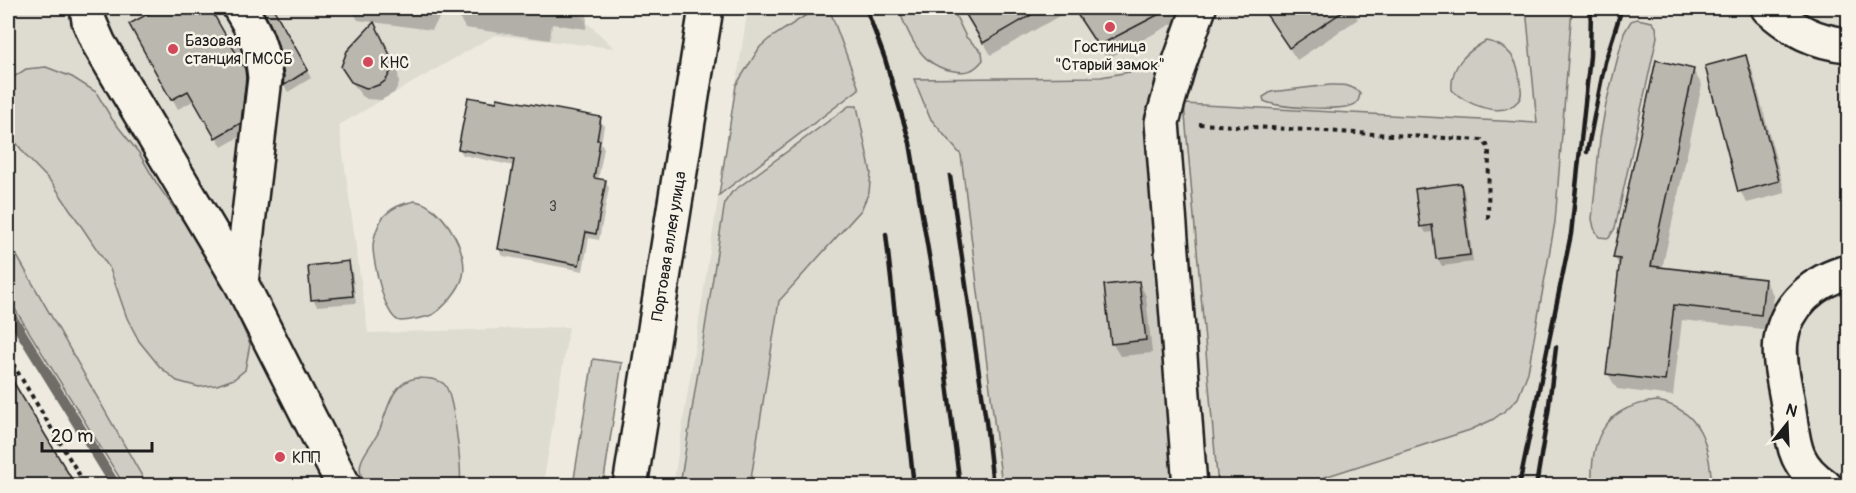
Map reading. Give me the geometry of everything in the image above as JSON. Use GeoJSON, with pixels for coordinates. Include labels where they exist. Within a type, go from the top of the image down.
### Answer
{"type":"FeatureCollection","features":[{"type":"Feature","properties":{"kind":"street"},"geometry":{"type":"LineString","coordinates":[[87,8],[89,21],[99,44],[241,282],[344,486]]}},
{"type":"Feature","properties":{"kind":"street"},"geometry":{"type":"LineString","coordinates":[[240,8],[256,33],[263,56],[265,78],[241,282]]}},
{"type":"Feature","properties":{"kind":"street","name":"Портовая аллея улица"},"geometry":{"type":"LineString","coordinates":[[630,486],[706,8]]}},
{"type":"Feature","properties":{"kind":"street"},"geometry":{"type":"LineString","coordinates":[[1190,486],[1162,122],[1199,8]]}},
{"type":"Feature","properties":{"kind":"street"},"geometry":{"type":"LineString","coordinates":[[1768,8],[1803,33],[1828,43],[1848,45]]}},
{"type":"Feature","properties":{"kind":"street"},"geometry":{"type":"LineString","coordinates":[[1824,486],[1809,474],[1797,456],[1783,375],[1781,341],[1789,315],[1803,297],[1826,280],[1848,272]]}},
{"type":"Feature","properties":{"kind":"path"},"geometry":{"type":"LineString","coordinates":[[1162,122],[1482,140],[1489,151],[1488,219]]}},
{"type":"Feature","properties":{"kind":"path"},"geometry":{"type":"LineString","coordinates":[[8,356],[86,486]]}},
{"type":"Feature","properties":{"kind":"shaded area"},"geometry":{"type":"Polygon","coordinates":[[[8,8],[578,8],[578,14],[614,48],[495,35],[339,125],[368,333],[569,327],[543,485],[147,485],[8,240],[8,8]]]}},
{"type":"Feature","properties":{"kind":"shaded area"},"geometry":{"type":"Polygon","coordinates":[[[748,8],[1183,8],[1183,104],[1220,8],[1848,8],[1848,485],[673,486],[748,8]]]}},
{"type":"Feature","properties":{"kind":"shaded area"},"geometry":{"type":"Polygon","coordinates":[[[817,8],[829,8],[859,89],[719,195],[736,85],[760,47],[817,8]]]}},
{"type":"Feature","properties":{"kind":"shaded area"},"geometry":{"type":"Polygon","coordinates":[[[898,8],[952,8],[966,37],[982,52],[983,60],[974,69],[963,72],[942,68],[932,63],[917,48],[898,8]]]}},
{"type":"Feature","properties":{"kind":"shaded area"},"geometry":{"type":"Polygon","coordinates":[[[1526,8],[1572,8],[1555,222],[1528,372],[1518,398],[1492,420],[1470,430],[1300,485],[1222,485],[1217,476],[1184,104],[1537,123],[1526,8]]]}},
{"type":"Feature","properties":{"kind":"shaded area"},"geometry":{"type":"Polygon","coordinates":[[[1637,19],[1652,22],[1656,27],[1657,37],[1615,228],[1609,238],[1599,237],[1592,219],[1600,138],[1624,33],[1631,21],[1637,19]]]}},
{"type":"Feature","properties":{"kind":"shaded area"},"geometry":{"type":"Polygon","coordinates":[[[1486,41],[1507,50],[1518,68],[1521,97],[1511,107],[1494,110],[1484,108],[1466,100],[1452,90],[1454,74],[1461,61],[1486,41]]]}},
{"type":"Feature","properties":{"kind":"shaded area"},"geometry":{"type":"Polygon","coordinates":[[[1163,66],[1178,485],[1002,485],[961,155],[930,118],[914,79],[1101,77],[1163,66]]]}},
{"type":"Feature","properties":{"kind":"shaded area"},"geometry":{"type":"Polygon","coordinates":[[[46,67],[72,77],[96,92],[112,119],[139,153],[157,184],[202,248],[218,281],[227,292],[250,344],[245,370],[234,379],[217,385],[199,387],[177,381],[160,367],[139,341],[127,318],[110,269],[53,184],[27,157],[8,132],[8,85],[15,76],[26,69],[46,67]]]}},
{"type":"Feature","properties":{"kind":"shaded area"},"geometry":{"type":"Polygon","coordinates":[[[1330,85],[1354,88],[1360,94],[1358,101],[1345,107],[1308,108],[1271,103],[1264,101],[1263,97],[1271,92],[1330,85]]]}},
{"type":"Feature","properties":{"kind":"shaded area"},"geometry":{"type":"Polygon","coordinates":[[[849,106],[857,106],[871,173],[869,192],[861,210],[779,301],[750,485],[680,485],[725,202],[732,192],[849,106]]]}},
{"type":"Feature","properties":{"kind":"shaded area"},"geometry":{"type":"Polygon","coordinates":[[[415,201],[435,211],[449,227],[462,257],[463,276],[455,292],[437,312],[426,317],[401,321],[395,318],[385,301],[375,264],[373,243],[383,217],[389,211],[415,201]]]}},
{"type":"Feature","properties":{"kind":"shaded area"},"geometry":{"type":"Polygon","coordinates":[[[8,240],[147,485],[124,485],[8,298],[8,240]]]}},
{"type":"Feature","properties":{"kind":"shaded area"},"geometry":{"type":"Polygon","coordinates":[[[593,359],[622,363],[603,485],[573,485],[593,359]]]}},
{"type":"Feature","properties":{"kind":"shaded area"},"geometry":{"type":"Polygon","coordinates":[[[416,378],[438,381],[448,390],[456,432],[460,485],[365,485],[360,469],[364,455],[380,429],[388,405],[396,391],[401,385],[416,378]]]}},
{"type":"Feature","properties":{"kind":"shaded area"},"geometry":{"type":"Polygon","coordinates":[[[1658,401],[1673,406],[1694,421],[1705,443],[1712,485],[1592,485],[1594,452],[1605,426],[1614,416],[1626,409],[1658,401]]]}},
{"type":"Feature","properties":{"kind":"building"},"geometry":{"type":"Polygon","coordinates":[[[159,8],[210,8],[245,69],[241,123],[215,138],[188,91],[171,100],[129,24],[159,8]]]}},
{"type":"Feature","properties":{"kind":"building"},"geometry":{"type":"Polygon","coordinates":[[[262,8],[273,8],[308,70],[283,86],[284,76],[278,45],[262,8]]]}},
{"type":"Feature","properties":{"kind":"building","name":"Гостиница \"Старый замок\""},"geometry":{"type":"Polygon","coordinates":[[[962,8],[1043,8],[983,43],[962,8]]]}},
{"type":"Feature","properties":{"kind":"building","name":"Гостиница \"Старый замок\""},"geometry":{"type":"Polygon","coordinates":[[[1073,8],[1171,8],[1098,46],[1073,8]]]}},
{"type":"Feature","properties":{"kind":"building"},"geometry":{"type":"Polygon","coordinates":[[[1262,8],[1348,8],[1289,48],[1262,8]]]}},
{"type":"Feature","properties":{"kind":"building","name":"КНС"},"geometry":{"type":"Polygon","coordinates":[[[374,22],[391,57],[392,69],[381,84],[366,88],[351,82],[341,67],[347,51],[374,22]]]}},
{"type":"Feature","properties":{"kind":"building"},"geometry":{"type":"Polygon","coordinates":[[[1746,55],[1779,181],[1738,192],[1705,66],[1746,55]]]}},
{"type":"Feature","properties":{"kind":"building"},"geometry":{"type":"Polygon","coordinates":[[[1656,60],[1694,69],[1651,266],[1765,279],[1761,315],[1674,305],[1665,381],[1606,374],[1620,259],[1613,258],[1656,60]]]}},
{"type":"Feature","properties":{"kind":"building"},"geometry":{"type":"Polygon","coordinates":[[[468,97],[497,102],[497,98],[601,117],[594,178],[606,180],[596,234],[586,232],[579,265],[498,249],[514,160],[458,149],[468,97]]]}},
{"type":"Feature","properties":{"kind":"building"},"geometry":{"type":"Polygon","coordinates":[[[1461,183],[1470,255],[1436,259],[1432,225],[1420,227],[1415,189],[1461,183]]]}},
{"type":"Feature","properties":{"kind":"building"},"geometry":{"type":"Polygon","coordinates":[[[349,261],[353,296],[311,300],[308,266],[349,261]]]}},
{"type":"Feature","properties":{"kind":"building"},"geometry":{"type":"Polygon","coordinates":[[[1139,281],[1146,340],[1111,344],[1104,285],[1139,281]]]}},
{"type":"Feature","properties":{"kind":"building"},"geometry":{"type":"Polygon","coordinates":[[[8,373],[76,486],[8,486],[8,373]]]}},
{"type":"Feature","properties":{"kind":"waterway"},"geometry":{"type":"LineString","coordinates":[[8,311],[116,486]]}},
{"type":"Feature","properties":{"kind":"railway"},"geometry":{"type":"LineString","coordinates":[[866,8],[885,59],[910,143],[936,297],[960,486]]}},
{"type":"Feature","properties":{"kind":"railway"},"geometry":{"type":"LineString","coordinates":[[1519,486],[1571,234],[1590,56],[1591,8]]}},
{"type":"Feature","properties":{"kind":"railway"},"geometry":{"type":"LineString","coordinates":[[1587,152],[1605,62],[1622,8]]}},
{"type":"Feature","properties":{"kind":"railway"},"geometry":{"type":"LineString","coordinates":[[950,176],[986,421],[993,486]]}},
{"type":"Feature","properties":{"kind":"railway"},"geometry":{"type":"LineString","coordinates":[[886,234],[914,486]]}},
{"type":"Feature","properties":{"kind":"railway"},"geometry":{"type":"LineString","coordinates":[[1536,486],[1556,347]]}},
{"type":"Feature","properties":{"kind":"place","name":"Гостиница \"Старый замок\""},"geometry":{"type":"Point","coordinates":[1110,27]}},
{"type":"Feature","properties":{"kind":"place","name":"Базовая станция ГМССБ"},"geometry":{"type":"Point","coordinates":[173,49]}},
{"type":"Feature","properties":{"kind":"place","name":"КНС"},"geometry":{"type":"Point","coordinates":[368,62]}},
{"type":"Feature","properties":{"kind":"place","name":"КПП"},"geometry":{"type":"Point","coordinates":[280,457]}}]}
